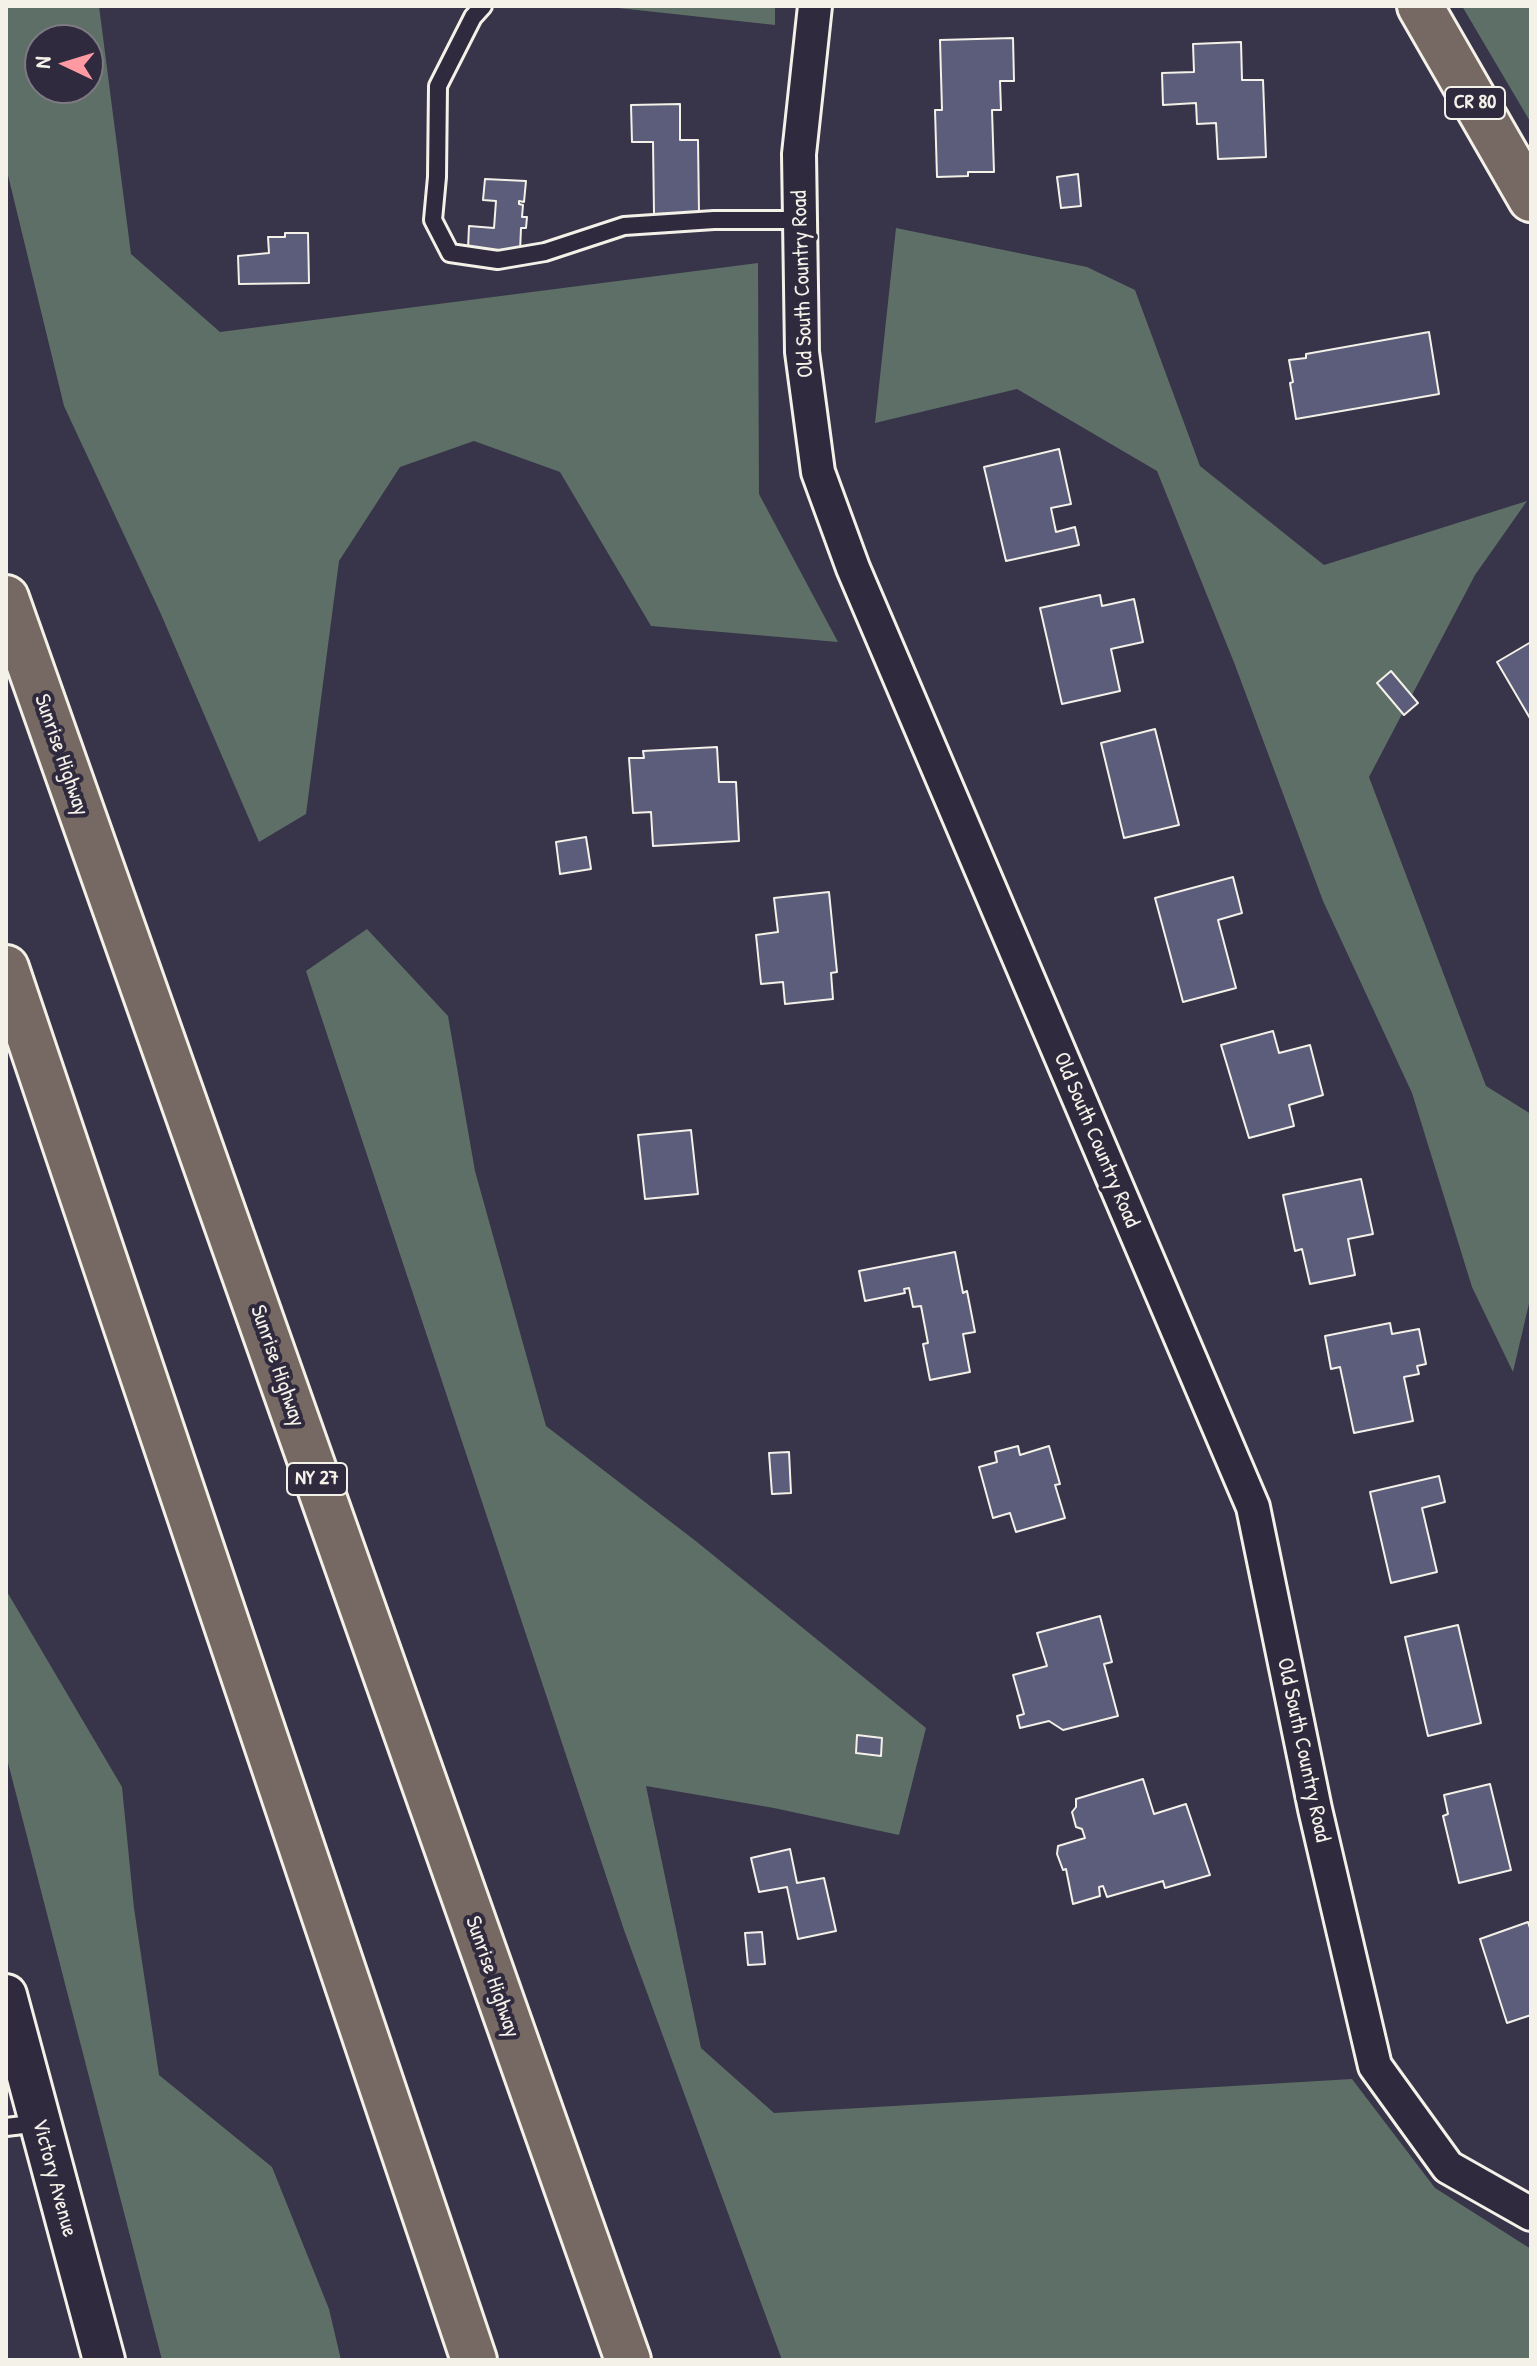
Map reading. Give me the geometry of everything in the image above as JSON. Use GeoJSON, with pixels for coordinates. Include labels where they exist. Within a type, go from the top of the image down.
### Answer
{"type":"FeatureCollection","features":[{"type":"Feature","properties":{"kind":"main road","name":"CR 80"},"geometry":{"type":"LineString","coordinates":[[1420,6],[1531,199]]}},
{"type":"Feature","properties":{"kind":"main road","name":"Sunrise Highway"},"geometry":{"type":"LineString","coordinates":[[6,598],[628,2360]]}},
{"type":"Feature","properties":{"kind":"main road"},"geometry":{"type":"LineString","coordinates":[[6,968],[474,2360]]}},
{"type":"Feature","properties":{"kind":"street","name":"Old South Country Road"},"geometry":{"type":"LineString","coordinates":[[815,6],[799,154],[802,352],[818,472],[853,568],[1253,1507],[1315,1809],[1375,2066],[1448,2167],[1531,2214]]}},
{"type":"Feature","properties":{"kind":"street","name":"Victory Avenue"},"geometry":{"type":"LineString","coordinates":[[6,1995],[23,2125],[104,2360]]}},
{"type":"Feature","properties":{"kind":"lane"},"geometry":{"type":"LineString","coordinates":[[483,6],[473,17],[438,86],[433,220],[450,253],[498,260],[545,252],[624,226],[714,220],[801,220]]}},
{"type":"Feature","properties":{"kind":"green space"},"geometry":{"type":"Polygon","coordinates":[[[6,6],[99,6],[101,24],[24,24],[24,104],[104,104],[104,45],[131,254],[220,332],[758,263],[759,494],[838,642],[651,626],[560,472],[474,441],[400,467],[339,561],[306,814],[259,842],[160,612],[64,406],[6,167],[6,6]]]}},
{"type":"Feature","properties":{"kind":"green space"},"geometry":{"type":"Polygon","coordinates":[[[600,6],[775,6],[775,25],[600,6]]]}},
{"type":"Feature","properties":{"kind":"green space"},"geometry":{"type":"Polygon","coordinates":[[[1462,6],[1531,6],[1531,123],[1462,6]]]}},
{"type":"Feature","properties":{"kind":"green space"},"geometry":{"type":"Polygon","coordinates":[[[896,228],[1087,267],[1135,290],[1200,466],[1324,565],[1527,501],[1475,575],[1369,777],[1486,1086],[1531,1114],[1531,1295],[1513,1372],[1472,1287],[1412,1093],[1323,901],[1235,665],[1157,471],[1017,389],[875,423],[896,228]]]}},
{"type":"Feature","properties":{"kind":"green space"},"geometry":{"type":"Polygon","coordinates":[[[367,929],[448,1016],[475,1171],[546,1426],[697,1542],[926,1728],[899,1835],[774,1808],[646,1786],[701,2048],[774,2113],[1352,2079],[1435,2188],[1531,2249],[1531,2360],[782,2360],[624,1930],[306,971],[367,929]]]}},
{"type":"Feature","properties":{"kind":"green space"},"geometry":{"type":"Polygon","coordinates":[[[6,1590],[122,1787],[134,1908],[159,2075],[272,2167],[329,2309],[341,2360],[162,2360],[6,1755],[6,1590]]]}},
{"type":"Feature","properties":{"kind":"building"},"geometry":{"type":"Polygon","coordinates":[[[1013,38],[1014,81],[1000,81],[1001,110],[992,110],[994,172],[937,177],[935,110],[942,110],[940,40],[1013,38]]]}},
{"type":"Feature","properties":{"kind":"building"},"geometry":{"type":"Polygon","coordinates":[[[1241,42],[1242,80],[1263,80],[1266,157],[1218,159],[1216,123],[1197,124],[1196,103],[1163,105],[1162,73],[1194,72],[1193,44],[1241,42]]]}},
{"type":"Feature","properties":{"kind":"building"},"geometry":{"type":"Polygon","coordinates":[[[680,104],[680,140],[698,140],[699,213],[654,214],[653,142],[632,142],[631,105],[680,104]]]}},
{"type":"Feature","properties":{"kind":"building"},"geometry":{"type":"Polygon","coordinates":[[[1078,174],[1081,206],[1061,208],[1057,177],[1078,174]]]}},
{"type":"Feature","properties":{"kind":"building"},"geometry":{"type":"Polygon","coordinates":[[[485,179],[526,181],[524,202],[519,201],[523,205],[522,217],[527,217],[526,228],[521,228],[520,252],[468,249],[469,226],[494,228],[496,201],[483,200],[485,179]]]}},
{"type":"Feature","properties":{"kind":"building"},"geometry":{"type":"Polygon","coordinates":[[[285,233],[308,233],[309,283],[239,284],[238,256],[269,253],[268,237],[285,237],[285,233]]]}},
{"type":"Feature","properties":{"kind":"building"},"geometry":{"type":"Polygon","coordinates":[[[1429,332],[1439,394],[1296,419],[1289,360],[1306,358],[1306,354],[1429,332]]]}},
{"type":"Feature","properties":{"kind":"building"},"geometry":{"type":"Polygon","coordinates":[[[1059,449],[1071,504],[1051,508],[1056,532],[1075,527],[1079,545],[1006,561],[984,467],[1059,449]]]}},
{"type":"Feature","properties":{"kind":"building"},"geometry":{"type":"Polygon","coordinates":[[[1100,595],[1102,606],[1134,599],[1143,642],[1111,649],[1120,691],[1062,704],[1040,608],[1100,595]]]}},
{"type":"Feature","properties":{"kind":"building"},"geometry":{"type":"Polygon","coordinates":[[[1531,642],[1531,720],[1497,662],[1531,642]]]}},
{"type":"Feature","properties":{"kind":"building"},"geometry":{"type":"Polygon","coordinates":[[[1391,671],[1418,703],[1404,715],[1377,683],[1391,671]]]}},
{"type":"Feature","properties":{"kind":"building"},"geometry":{"type":"Polygon","coordinates":[[[1155,729],[1179,825],[1124,838],[1101,743],[1155,729]]]}},
{"type":"Feature","properties":{"kind":"building"},"geometry":{"type":"Polygon","coordinates":[[[717,747],[719,782],[736,782],[739,841],[653,846],[651,812],[633,813],[629,758],[644,758],[643,751],[717,747]]]}},
{"type":"Feature","properties":{"kind":"building"},"geometry":{"type":"Polygon","coordinates":[[[586,837],[591,869],[560,874],[556,842],[586,837]]]}},
{"type":"Feature","properties":{"kind":"building"},"geometry":{"type":"Polygon","coordinates":[[[1233,877],[1242,913],[1218,920],[1236,988],[1183,1002],[1155,898],[1233,877]]]}},
{"type":"Feature","properties":{"kind":"building"},"geometry":{"type":"Polygon","coordinates":[[[829,892],[837,972],[831,973],[833,999],[785,1004],[783,982],[761,984],[756,935],[778,932],[774,898],[829,892]]]}},
{"type":"Feature","properties":{"kind":"building"},"geometry":{"type":"Polygon","coordinates":[[[1273,1031],[1279,1053],[1310,1045],[1323,1095],[1289,1105],[1294,1126],[1249,1138],[1221,1045],[1273,1031]]]}},
{"type":"Feature","properties":{"kind":"building"},"geometry":{"type":"Polygon","coordinates":[[[691,1130],[698,1194],[645,1199],[638,1135],[691,1130]]]}},
{"type":"Feature","properties":{"kind":"building"},"geometry":{"type":"Polygon","coordinates":[[[1361,1179],[1373,1234],[1348,1239],[1355,1275],[1310,1284],[1302,1249],[1295,1251],[1283,1195],[1361,1179]]]}},
{"type":"Feature","properties":{"kind":"building"},"geometry":{"type":"Polygon","coordinates":[[[955,1252],[975,1332],[963,1334],[970,1372],[930,1380],[923,1344],[928,1343],[921,1306],[913,1307],[909,1288],[904,1289],[905,1293],[865,1301],[859,1271],[955,1252]]]}},
{"type":"Feature","properties":{"kind":"building"},"geometry":{"type":"Polygon","coordinates":[[[1390,1323],[1392,1334],[1419,1329],[1426,1364],[1417,1366],[1419,1374],[1404,1377],[1413,1421],[1354,1433],[1340,1367],[1331,1369],[1325,1336],[1390,1323]]]}},
{"type":"Feature","properties":{"kind":"building"},"geometry":{"type":"Polygon","coordinates":[[[1018,1446],[1020,1455],[1049,1446],[1060,1484],[1055,1485],[1065,1518],[1016,1532],[1010,1513],[993,1518],[979,1467],[997,1462],[995,1452],[1018,1446]]]}},
{"type":"Feature","properties":{"kind":"building"},"geometry":{"type":"Polygon","coordinates":[[[789,1452],[791,1493],[772,1494],[769,1453],[789,1452]]]}},
{"type":"Feature","properties":{"kind":"building"},"geometry":{"type":"Polygon","coordinates":[[[1439,1476],[1445,1502],[1422,1508],[1437,1572],[1391,1583],[1370,1492],[1439,1476]]]}},
{"type":"Feature","properties":{"kind":"building"},"geometry":{"type":"Polygon","coordinates":[[[1100,1616],[1112,1662],[1104,1664],[1118,1716],[1063,1730],[1049,1721],[1020,1728],[1017,1716],[1024,1714],[1013,1675],[1047,1666],[1037,1633],[1100,1616]]]}},
{"type":"Feature","properties":{"kind":"building"},"geometry":{"type":"Polygon","coordinates":[[[1458,1625],[1481,1723],[1428,1736],[1405,1637],[1458,1625]]]}},
{"type":"Feature","properties":{"kind":"building"},"geometry":{"type":"Polygon","coordinates":[[[857,1735],[882,1738],[881,1756],[856,1753],[857,1735]]]}},
{"type":"Feature","properties":{"kind":"building"},"geometry":{"type":"Polygon","coordinates":[[[1143,1779],[1154,1814],[1186,1804],[1210,1875],[1165,1888],[1163,1881],[1107,1897],[1103,1886],[1099,1887],[1100,1896],[1073,1904],[1066,1869],[1063,1870],[1057,1854],[1058,1846],[1085,1838],[1082,1829],[1076,1827],[1072,1812],[1076,1799],[1143,1779]]]}},
{"type":"Feature","properties":{"kind":"building"},"geometry":{"type":"Polygon","coordinates":[[[1490,1784],[1511,1870],[1459,1883],[1443,1816],[1448,1814],[1444,1795],[1490,1784]]]}},
{"type":"Feature","properties":{"kind":"building"},"geometry":{"type":"Polygon","coordinates":[[[790,1849],[797,1883],[824,1878],[836,1931],[798,1939],[787,1887],[759,1892],[751,1858],[790,1849]]]}},
{"type":"Feature","properties":{"kind":"building"},"geometry":{"type":"Polygon","coordinates":[[[1528,1922],[1531,1931],[1531,2015],[1507,2023],[1480,1939],[1528,1922]]]}},
{"type":"Feature","properties":{"kind":"building"},"geometry":{"type":"Polygon","coordinates":[[[762,1932],[765,1964],[748,1965],[745,1933],[762,1932]]]}}]}
